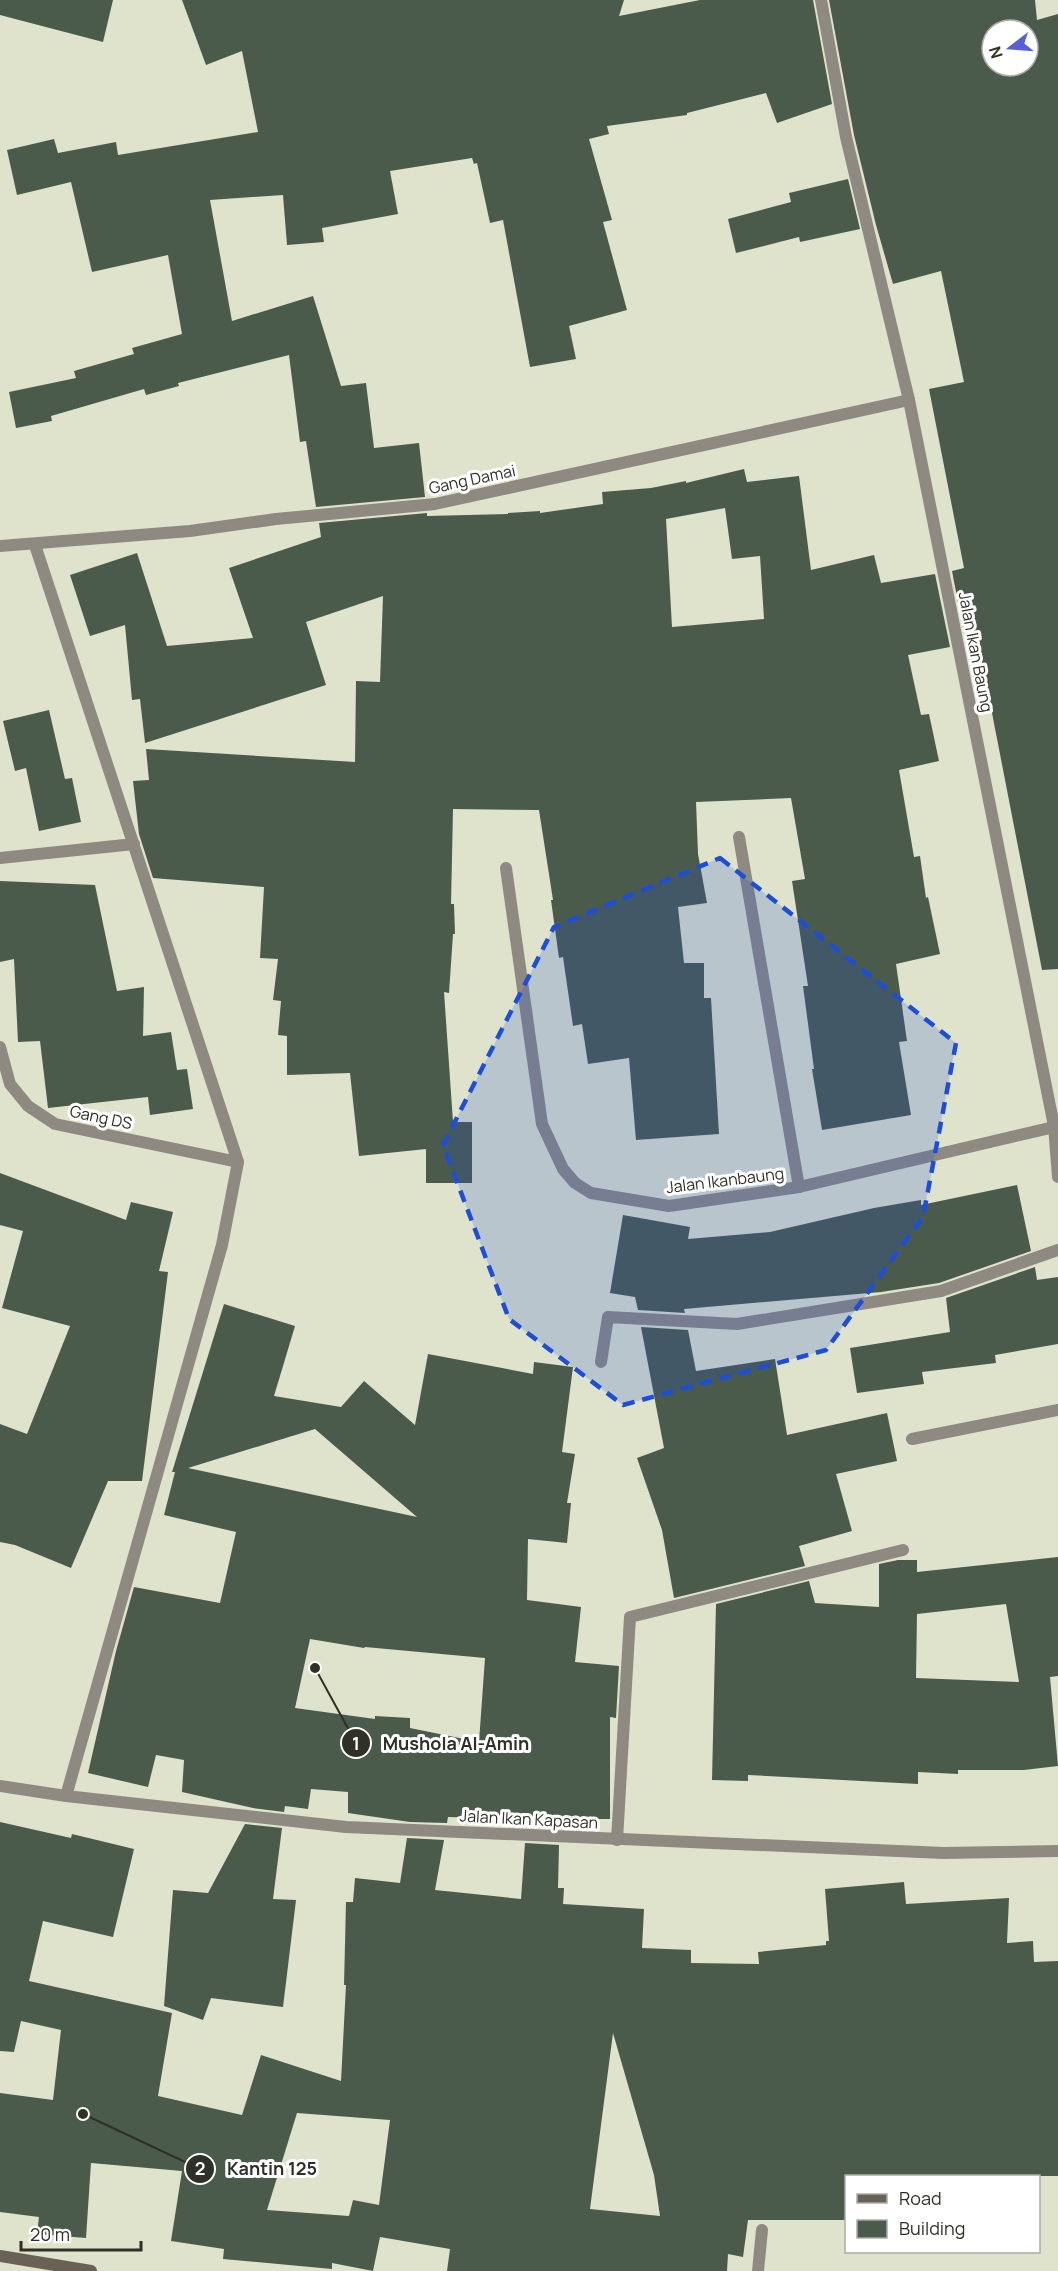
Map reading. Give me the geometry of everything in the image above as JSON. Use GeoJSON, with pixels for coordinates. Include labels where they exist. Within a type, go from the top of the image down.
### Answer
{"type":"FeatureCollection","features":[{"type":"Feature","properties":{"kind":"main road"},"geometry":{"type":"LineString","coordinates":[[0,2256],[92,2271]]}},
{"type":"Feature","properties":{"kind":"street","name":"Jalan Ikan Baung"},"geometry":{"type":"LineString","coordinates":[[821,0],[846,137],[909,400],[1056,1126],[1058,1177]]}},
{"type":"Feature","properties":{"kind":"street","name":"Gang Damai"},"geometry":{"type":"LineString","coordinates":[[34,545],[189,531],[276,519],[435,504],[909,400]]}},
{"type":"Feature","properties":{"kind":"street"},"geometry":{"type":"LineString","coordinates":[[0,546],[34,545],[238,1162],[222,1245],[66,1796]]}},
{"type":"Feature","properties":{"kind":"street"},"geometry":{"type":"LineString","coordinates":[[739,837],[799,1187]]}},
{"type":"Feature","properties":{"kind":"street"},"geometry":{"type":"LineString","coordinates":[[0,858],[134,844]]}},
{"type":"Feature","properties":{"kind":"street","name":"Jalan Ikanbaung"},"geometry":{"type":"LineString","coordinates":[[506,868],[542,1124],[559,1161],[574,1183],[591,1193],[669,1206],[799,1187],[1056,1126]]}},
{"type":"Feature","properties":{"kind":"street","name":"Gang DS"},"geometry":{"type":"LineString","coordinates":[[0,1047],[10,1084],[28,1106],[55,1124],[238,1162]]}},
{"type":"Feature","properties":{"kind":"street"},"geometry":{"type":"LineString","coordinates":[[601,1362],[608,1317],[737,1324],[941,1292],[1058,1250]]}},
{"type":"Feature","properties":{"kind":"street"},"geometry":{"type":"LineString","coordinates":[[912,1439],[1058,1410]]}},
{"type":"Feature","properties":{"kind":"street"},"geometry":{"type":"LineString","coordinates":[[617,1840],[630,1617],[903,1550]]}},
{"type":"Feature","properties":{"kind":"street","name":"Jalan Ikan Kapasan"},"geometry":{"type":"LineString","coordinates":[[0,1786],[66,1796],[346,1827],[943,1853],[1058,1851]]}},
{"type":"Feature","properties":{"kind":"street"},"geometry":{"type":"LineString","coordinates":[[758,2271],[762,2230]]}},
{"type":"Feature","properties":{"kind":"highlighted area"},"geometry":{"type":"Polygon","coordinates":[[[720,858],[956,1043],[923,1217],[826,1350],[623,1405],[509,1319],[443,1145],[554,927],[720,858]]]}},
{"type":"Feature","properties":{"kind":"building"},"geometry":{"type":"Polygon","coordinates":[[[0,0],[113,0],[103,42],[0,15],[0,0]]]}},
{"type":"Feature","properties":{"kind":"building"},"geometry":{"type":"Polygon","coordinates":[[[182,0],[624,0],[619,16],[700,0],[813,0],[832,104],[777,123],[766,93],[687,113],[687,115],[607,126],[609,134],[589,139],[612,220],[603,222],[627,310],[569,326],[576,359],[530,367],[503,220],[490,223],[477,163],[474,164],[472,158],[390,171],[398,214],[322,228],[324,242],[287,245],[283,195],[210,200],[232,321],[313,296],[341,386],[366,383],[374,448],[419,443],[425,497],[316,507],[306,441],[300,442],[289,355],[178,383],[179,386],[146,395],[144,389],[51,416],[52,421],[16,428],[9,392],[76,378],[74,371],[134,354],[132,348],[182,334],[168,255],[92,272],[71,182],[17,195],[7,150],[54,139],[58,153],[116,142],[118,155],[258,132],[242,51],[206,65],[182,0]]]}},
{"type":"Feature","properties":{"kind":"building"},"geometry":{"type":"Polygon","coordinates":[[[829,0],[1035,0],[1037,18],[980,18],[980,78],[1040,78],[1040,19],[1058,14],[1058,969],[1042,970],[978,641],[966,644],[952,571],[964,568],[929,389],[964,382],[941,271],[893,284],[854,135],[829,0]]]}},
{"type":"Feature","properties":{"kind":"building"},"geometry":{"type":"Polygon","coordinates":[[[848,179],[860,229],[800,242],[799,237],[736,253],[728,219],[791,202],[789,193],[848,179]]]}},
{"type":"Feature","properties":{"kind":"building"},"geometry":{"type":"Polygon","coordinates":[[[744,469],[747,482],[799,476],[811,570],[874,555],[881,583],[935,574],[950,647],[908,655],[921,715],[929,714],[939,761],[899,770],[914,857],[920,856],[926,898],[928,897],[940,954],[896,964],[907,1041],[899,1042],[911,1115],[822,1130],[812,1069],[814,1069],[803,986],[808,986],[792,881],[805,879],[791,798],[696,802],[698,854],[707,903],[678,907],[684,963],[704,963],[704,998],[711,998],[719,1134],[636,1140],[629,1058],[588,1064],[582,1024],[573,1026],[563,957],[559,958],[551,900],[553,900],[539,810],[453,809],[451,904],[454,904],[455,934],[453,934],[449,993],[444,992],[453,1122],[472,1122],[472,1183],[426,1183],[426,1149],[359,1156],[350,1073],[287,1075],[287,1036],[278,1035],[281,1001],[273,1000],[278,959],[260,958],[264,887],[153,878],[139,834],[133,781],[149,780],[146,749],[355,762],[356,681],[380,682],[383,596],[306,622],[326,685],[145,743],[140,699],[132,700],[125,625],[90,636],[70,575],[137,553],[167,646],[253,638],[229,568],[321,537],[319,523],[427,513],[427,516],[540,511],[540,513],[603,504],[602,492],[651,488],[686,481],[686,483],[744,469]],[[725,508],[666,519],[672,627],[764,619],[760,556],[732,559],[725,508]]]}},
{"type":"Feature","properties":{"kind":"building"},"geometry":{"type":"Polygon","coordinates":[[[49,710],[65,779],[72,778],[81,822],[39,831],[26,768],[15,771],[3,721],[49,710]]]}},
{"type":"Feature","properties":{"kind":"building"},"geometry":{"type":"Polygon","coordinates":[[[0,881],[95,885],[117,991],[144,987],[143,1036],[171,1032],[177,1070],[187,1069],[193,1109],[150,1115],[148,1097],[48,1108],[40,1041],[18,1042],[14,959],[0,962],[0,881]]]}},
{"type":"Feature","properties":{"kind":"building"},"geometry":{"type":"Polygon","coordinates":[[[0,1173],[126,1220],[131,1202],[173,1212],[159,1271],[168,1272],[142,1481],[108,1481],[71,1568],[15,1545],[0,1542],[0,1424],[27,1434],[70,1326],[2,1308],[23,1231],[0,1225],[0,1173]]]}},
{"type":"Feature","properties":{"kind":"building"},"geometry":{"type":"Polygon","coordinates":[[[1017,1185],[1031,1251],[939,1283],[881,1292],[684,1309],[685,1313],[638,1310],[635,1297],[610,1293],[623,1215],[690,1227],[688,1239],[770,1232],[874,1208],[921,1200],[921,1205],[1017,1185]]]}},
{"type":"Feature","properties":{"kind":"building"},"geometry":{"type":"Polygon","coordinates":[[[1035,1267],[1037,1280],[1058,1277],[1058,1344],[995,1355],[996,1363],[922,1372],[924,1384],[857,1393],[850,1348],[950,1332],[946,1298],[1035,1267]]]}},
{"type":"Feature","properties":{"kind":"building"},"geometry":{"type":"Polygon","coordinates":[[[224,1304],[295,1326],[274,1396],[341,1407],[364,1381],[415,1425],[428,1354],[533,1374],[534,1362],[573,1367],[562,1452],[575,1454],[567,1503],[571,1503],[567,1543],[528,1539],[527,1600],[581,1607],[575,1662],[619,1666],[616,1718],[610,1717],[610,1819],[561,1819],[560,1828],[516,1826],[517,1819],[448,1817],[447,1823],[410,1822],[348,1813],[348,1792],[311,1789],[308,1809],[285,1806],[284,1812],[253,1808],[182,1792],[184,1760],[156,1755],[148,1787],[88,1773],[116,1651],[134,1587],[220,1603],[236,1532],[164,1515],[175,1472],[172,1472],[224,1304]],[[315,1429],[188,1468],[417,1517],[315,1429]],[[310,1639],[295,1708],[375,1719],[375,1716],[410,1718],[410,1728],[479,1742],[485,1658],[364,1648],[310,1639]]]}},
{"type":"Feature","properties":{"kind":"building"},"geometry":{"type":"Polygon","coordinates":[[[641,1327],[688,1330],[696,1371],[775,1359],[787,1435],[887,1413],[897,1461],[836,1474],[852,1531],[799,1546],[805,1566],[674,1598],[662,1530],[637,1458],[664,1448],[641,1327]]]}},
{"type":"Feature","properties":{"kind":"building"},"geometry":{"type":"Polygon","coordinates":[[[1058,1557],[1058,1676],[1050,1677],[1058,1766],[1024,1770],[958,1770],[958,1774],[918,1772],[918,1784],[748,1775],[748,1781],[712,1780],[716,1604],[809,1581],[815,1603],[879,1607],[879,1564],[898,1560],[917,1560],[917,1572],[1058,1557]],[[1006,1604],[917,1614],[916,1678],[1019,1682],[1006,1604]]]}},
{"type":"Feature","properties":{"kind":"building"},"geometry":{"type":"Polygon","coordinates":[[[0,1822],[71,1838],[72,1834],[134,1849],[113,1937],[43,1921],[29,1981],[172,2013],[158,2096],[242,2115],[261,2055],[341,2081],[346,1985],[344,1985],[346,1902],[353,1902],[355,1878],[400,1883],[407,1838],[444,1840],[435,1890],[521,1899],[525,1843],[559,1845],[558,1888],[564,1888],[563,1904],[644,1909],[642,1948],[691,1950],[691,1963],[759,1964],[758,1952],[826,1945],[826,1941],[829,1941],[825,1889],[904,1882],[906,1904],[1009,1898],[1007,1943],[1033,1941],[1034,1962],[1058,1961],[1058,2176],[845,2175],[845,2220],[748,2220],[743,2257],[728,2254],[727,2271],[447,2271],[450,2249],[380,2237],[373,2271],[332,2263],[332,2269],[223,2259],[224,2249],[171,2241],[182,2171],[91,2163],[86,2238],[37,2234],[39,2217],[0,2212],[0,2093],[53,2100],[61,2030],[21,2021],[14,2052],[0,2051],[0,1822]],[[613,2033],[590,2209],[660,2216],[654,2175],[613,2033]],[[297,2113],[267,2210],[349,2216],[353,2200],[379,2205],[390,2120],[297,2113]]]}},
{"type":"Feature","properties":{"kind":"building"},"geometry":{"type":"Polygon","coordinates":[[[245,1824],[282,1828],[273,1899],[296,1900],[283,2007],[211,1998],[203,2020],[164,2006],[173,1890],[208,1893],[245,1824]]]}},
{"type":"Feature","properties":{"kind":"place","name":"Mushola Al-Amin"},"geometry":{"type":"Point","coordinates":[315,1668]}},
{"type":"Feature","properties":{"kind":"place","name":"Kantin 125"},"geometry":{"type":"Point","coordinates":[83,2114]}}]}
